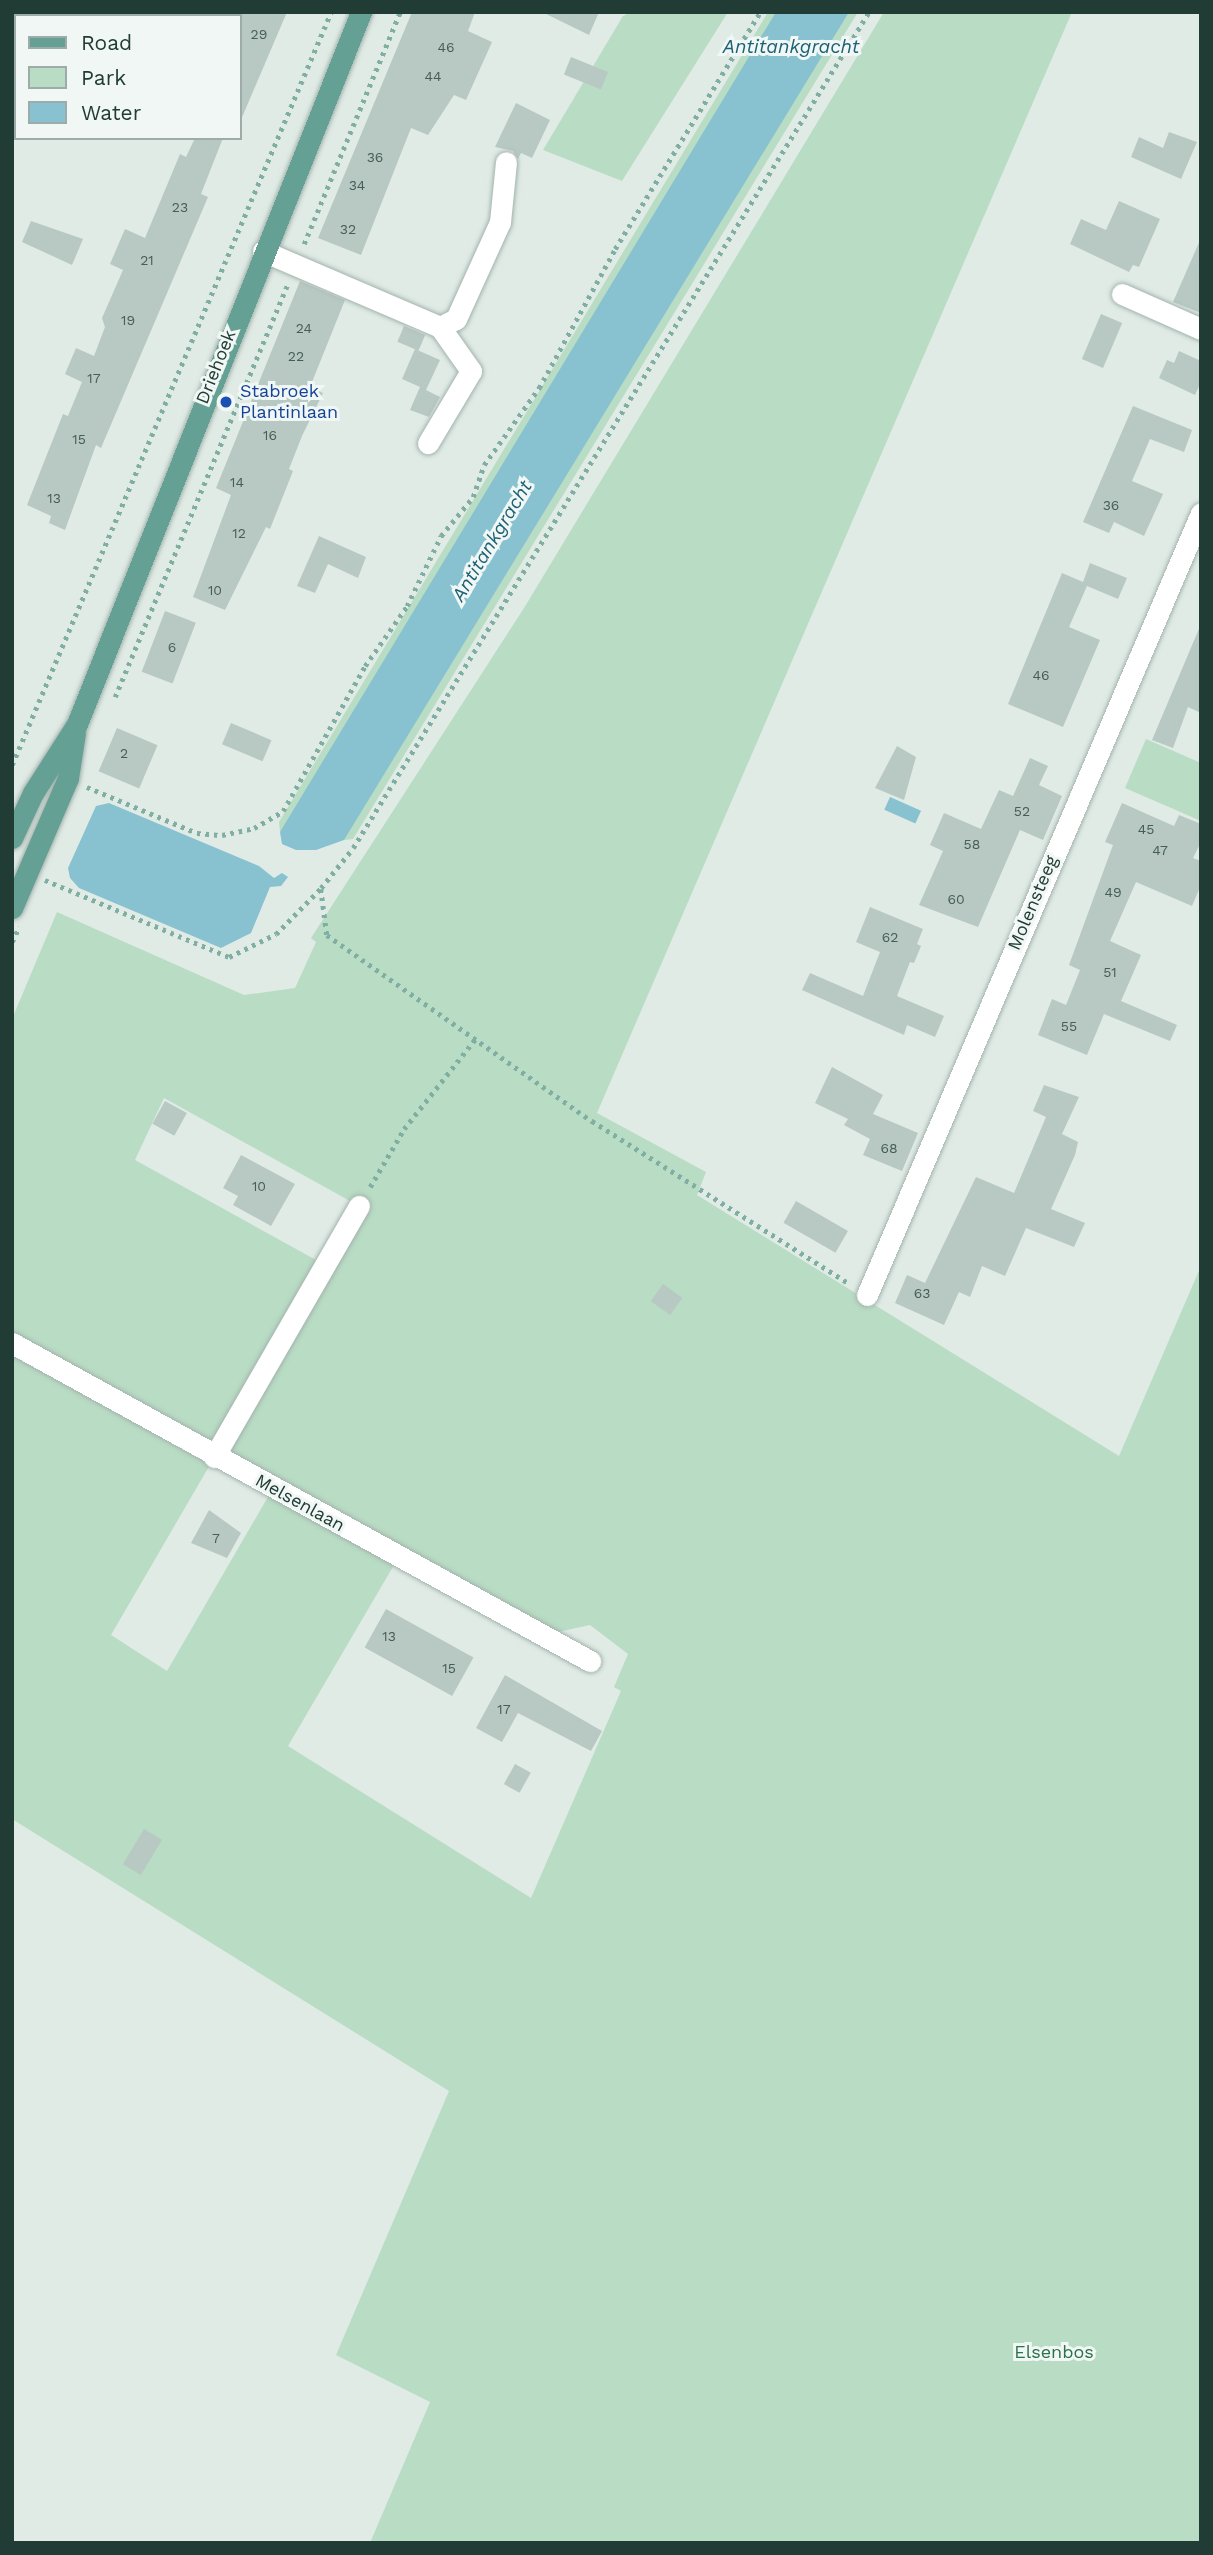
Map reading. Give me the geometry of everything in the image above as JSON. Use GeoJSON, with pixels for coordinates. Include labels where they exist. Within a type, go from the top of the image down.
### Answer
{"type":"FeatureCollection","features":[{"type":"Feature","properties":{"kind":"main road","name":"Driehoek"},"geometry":{"type":"LineString","coordinates":[[12,838],[33,793],[77,724],[263,251],[361,12]]}},
{"type":"Feature","properties":{"kind":"main road","name":"Driehoek"},"geometry":{"type":"LineString","coordinates":[[12,908],[68,778],[77,724]]}},
{"type":"Feature","properties":{"kind":"street"},"geometry":{"type":"LineString","coordinates":[[439,327],[456,319],[500,222],[506,162]]}},
{"type":"Feature","properties":{"kind":"street"},"geometry":{"type":"LineString","coordinates":[[263,251],[439,327],[471,371],[428,443]]}},
{"type":"Feature","properties":{"kind":"street"},"geometry":{"type":"LineString","coordinates":[[1122,294],[1201,328]]}},
{"type":"Feature","properties":{"kind":"street","name":"Molensteeg"},"geometry":{"type":"LineString","coordinates":[[867,1294],[1201,513]]}},
{"type":"Feature","properties":{"kind":"street"},"geometry":{"type":"LineString","coordinates":[[214,1457],[359,1206]]}},
{"type":"Feature","properties":{"kind":"street","name":"Melsenlaan"},"geometry":{"type":"LineString","coordinates":[[12,1343],[214,1457],[590,1661]]}},
{"type":"Feature","properties":{"kind":"path"},"geometry":{"type":"LineString","coordinates":[[12,765],[331,12]]}},
{"type":"Feature","properties":{"kind":"path"},"geometry":{"type":"LineString","coordinates":[[111,707],[400,12]]}},
{"type":"Feature","properties":{"kind":"path"},"geometry":{"type":"LineString","coordinates":[[79,783],[197,833],[222,835],[254,828],[283,811],[366,666],[407,606],[441,536],[473,497],[485,465],[539,388],[615,249],[760,12]]}},
{"type":"Feature","properties":{"kind":"path"},"geometry":{"type":"LineString","coordinates":[[28,872],[229,957],[276,934],[321,888],[359,839],[869,12]]}},
{"type":"Feature","properties":{"kind":"path"},"geometry":{"type":"LineString","coordinates":[[321,888],[327,935],[476,1037],[592,1121],[867,1294]]}},
{"type":"Feature","properties":{"kind":"path"},"geometry":{"type":"LineString","coordinates":[[359,1206],[404,1129],[476,1037]]}},
{"type":"Feature","properties":{"kind":"green space"},"geometry":{"type":"Polygon","coordinates":[[[631,12],[728,12],[622,181],[543,150],[623,16],[631,12]]]}},
{"type":"Feature","properties":{"kind":"green space"},"geometry":{"type":"Polygon","coordinates":[[[768,12],[784,12],[290,828],[280,832],[279,822],[768,12]]]}},
{"type":"Feature","properties":{"kind":"green space"},"geometry":{"type":"Polygon","coordinates":[[[842,12],[858,12],[353,839],[344,840],[343,831],[842,12]]]}},
{"type":"Feature","properties":{"kind":"green space","name":"Elsenbos"},"geometry":{"type":"Polygon","coordinates":[[[884,12],[1072,12],[597,1113],[706,1172],[697,1195],[1119,1456],[1201,1266],[1201,2543],[370,2543],[430,2402],[336,2355],[449,2091],[12,1819],[12,1352],[211,1463],[111,1635],[167,1671],[269,1495],[394,1565],[288,1746],[531,1898],[621,1691],[614,1687],[628,1654],[590,1625],[558,1632],[12,1333],[12,1019],[57,912],[244,995],[295,988],[316,942],[311,938],[524,608],[884,12]],[[164,1098],[135,1160],[325,1265],[359,1206],[164,1098]]]}},
{"type":"Feature","properties":{"kind":"green space"},"geometry":{"type":"Polygon","coordinates":[[[1146,739],[1201,763],[1201,821],[1125,788],[1146,739]]]}},
{"type":"Feature","properties":{"kind":"water","name":"Antitankgracht"},"geometry":{"type":"Polygon","coordinates":[[[776,12],[849,12],[344,840],[316,850],[296,850],[282,844],[280,832],[776,12]]]}},
{"type":"Feature","properties":{"kind":"water"},"geometry":{"type":"Polygon","coordinates":[[[890,797],[921,811],[915,824],[884,810],[890,797]]]}},
{"type":"Feature","properties":{"kind":"water"},"geometry":{"type":"Polygon","coordinates":[[[109,803],[259,866],[274,878],[282,873],[288,877],[281,886],[270,887],[251,933],[221,948],[79,888],[70,878],[68,868],[96,806],[109,803]]]}},
{"type":"Feature","properties":{"kind":"building"},"geometry":{"type":"Polygon","coordinates":[[[287,12],[242,117],[242,14],[287,12]]]}},
{"type":"Feature","properties":{"kind":"building"},"geometry":{"type":"Polygon","coordinates":[[[412,12],[475,12],[468,31],[492,42],[466,100],[454,95],[428,135],[411,128],[361,255],[318,238],[412,12]]]}},
{"type":"Feature","properties":{"kind":"building"},"geometry":{"type":"Polygon","coordinates":[[[542,12],[599,12],[589,35],[542,12]]]}},
{"type":"Feature","properties":{"kind":"building"},"geometry":{"type":"Polygon","coordinates":[[[571,57],[608,72],[601,90],[564,75],[571,57]]]}},
{"type":"Feature","properties":{"kind":"building"},"geometry":{"type":"Polygon","coordinates":[[[516,103],[550,120],[532,158],[521,153],[518,159],[513,151],[495,147],[516,103]]]}},
{"type":"Feature","properties":{"kind":"building"},"geometry":{"type":"Polygon","coordinates":[[[1169,132],[1197,142],[1181,179],[1131,157],[1139,137],[1163,148],[1169,132]]]}},
{"type":"Feature","properties":{"kind":"building"},"geometry":{"type":"Polygon","coordinates":[[[194,140],[222,140],[201,194],[208,197],[101,448],[96,445],[65,530],[49,523],[51,516],[27,505],[63,414],[68,416],[82,382],[65,374],[76,348],[94,356],[105,327],[102,318],[123,270],[110,264],[125,229],[145,238],[180,154],[186,157],[194,140]]]}},
{"type":"Feature","properties":{"kind":"building"},"geometry":{"type":"Polygon","coordinates":[[[1119,201],[1160,219],[1139,267],[1133,265],[1129,272],[1070,244],[1081,219],[1106,230],[1119,201]]]}},
{"type":"Feature","properties":{"kind":"building"},"geometry":{"type":"Polygon","coordinates":[[[31,221],[83,239],[72,265],[22,242],[31,221]]]}},
{"type":"Feature","properties":{"kind":"building"},"geometry":{"type":"Polygon","coordinates":[[[1201,238],[1201,313],[1173,302],[1201,238]]]}},
{"type":"Feature","properties":{"kind":"building"},"geometry":{"type":"Polygon","coordinates":[[[300,281],[345,300],[310,387],[323,393],[289,469],[293,471],[270,529],[266,527],[225,610],[193,597],[231,495],[216,488],[300,281]]]}},
{"type":"Feature","properties":{"kind":"building"},"geometry":{"type":"Polygon","coordinates":[[[1101,314],[1122,323],[1103,368],[1082,359],[1101,314]]]}},
{"type":"Feature","properties":{"kind":"building"},"geometry":{"type":"Polygon","coordinates":[[[404,326],[425,335],[419,351],[397,342],[404,326]]]}},
{"type":"Feature","properties":{"kind":"building"},"geometry":{"type":"Polygon","coordinates":[[[415,349],[440,360],[426,390],[440,397],[429,417],[410,410],[420,387],[402,379],[415,349]]]}},
{"type":"Feature","properties":{"kind":"building"},"geometry":{"type":"Polygon","coordinates":[[[1179,351],[1201,361],[1201,382],[1195,395],[1159,378],[1167,360],[1174,363],[1179,351]]]}},
{"type":"Feature","properties":{"kind":"building"},"geometry":{"type":"Polygon","coordinates":[[[1133,406],[1192,430],[1184,452],[1150,439],[1132,481],[1163,494],[1144,536],[1114,522],[1109,533],[1083,522],[1133,406]]]}},
{"type":"Feature","properties":{"kind":"building"},"geometry":{"type":"Polygon","coordinates":[[[319,536],[366,557],[358,578],[328,564],[315,593],[297,586],[319,536]]]}},
{"type":"Feature","properties":{"kind":"building"},"geometry":{"type":"Polygon","coordinates":[[[1090,563],[1127,578],[1118,599],[1087,586],[1069,627],[1100,640],[1063,727],[1008,704],[1062,573],[1083,582],[1090,563]]]}},
{"type":"Feature","properties":{"kind":"building"},"geometry":{"type":"Polygon","coordinates":[[[165,611],[196,623],[173,684],[142,672],[165,611]]]}},
{"type":"Feature","properties":{"kind":"building"},"geometry":{"type":"Polygon","coordinates":[[[1201,624],[1201,713],[1188,707],[1173,748],[1152,740],[1201,624]]]}},
{"type":"Feature","properties":{"kind":"building"},"geometry":{"type":"Polygon","coordinates":[[[231,723],[272,740],[263,761],[222,744],[231,723]]]}},
{"type":"Feature","properties":{"kind":"building"},"geometry":{"type":"Polygon","coordinates":[[[117,728],[158,745],[139,788],[99,771],[117,728]]]}},
{"type":"Feature","properties":{"kind":"building"},"geometry":{"type":"Polygon","coordinates":[[[897,746],[916,757],[904,800],[875,788],[897,746]]]}},
{"type":"Feature","properties":{"kind":"building"},"geometry":{"type":"Polygon","coordinates":[[[1030,758],[1048,766],[1039,785],[1062,796],[1043,840],[1020,830],[978,927],[919,905],[943,851],[930,845],[944,813],[981,829],[999,790],[1013,796],[1030,758]]]}},
{"type":"Feature","properties":{"kind":"building"},"geometry":{"type":"Polygon","coordinates":[[[1122,803],[1174,826],[1179,815],[1201,824],[1201,842],[1193,858],[1201,861],[1201,885],[1192,906],[1136,882],[1110,941],[1141,955],[1121,1001],[1177,1025],[1170,1041],[1104,1014],[1087,1055],[1038,1035],[1052,999],[1066,1005],[1080,970],[1069,965],[1113,845],[1105,842],[1122,803]]]}},
{"type":"Feature","properties":{"kind":"building"},"geometry":{"type":"Polygon","coordinates":[[[870,907],[923,929],[917,944],[921,946],[914,963],[910,962],[897,996],[944,1016],[935,1037],[907,1025],[904,1035],[802,990],[810,973],[863,996],[880,952],[856,942],[870,907]]]}},
{"type":"Feature","properties":{"kind":"building"},"geometry":{"type":"Polygon","coordinates":[[[832,1067],[883,1095],[873,1114],[918,1133],[902,1171],[863,1155],[870,1139],[844,1125],[848,1119],[815,1103],[832,1067]]]}},
{"type":"Feature","properties":{"kind":"building"},"geometry":{"type":"Polygon","coordinates":[[[1044,1085],[1079,1097],[1062,1134],[1078,1142],[1075,1155],[1051,1209],[1085,1223],[1074,1247],[1026,1228],[1005,1276],[982,1266],[970,1297],[959,1292],[944,1325],[895,1303],[907,1275],[925,1283],[976,1177],[1014,1193],[1046,1117],[1033,1111],[1044,1085]]]}},
{"type":"Feature","properties":{"kind":"building"},"geometry":{"type":"Polygon","coordinates":[[[165,1101],[187,1113],[174,1136],[152,1124],[165,1101]]]}},
{"type":"Feature","properties":{"kind":"building"},"geometry":{"type":"Polygon","coordinates":[[[241,1155],[295,1184],[271,1226],[233,1205],[238,1196],[223,1188],[241,1155]]]}},
{"type":"Feature","properties":{"kind":"building"},"geometry":{"type":"Polygon","coordinates":[[[796,1201],[848,1231],[835,1253],[784,1223],[796,1201]]]}},
{"type":"Feature","properties":{"kind":"building"},"geometry":{"type":"Polygon","coordinates":[[[663,1284],[682,1298],[670,1315],[651,1301],[663,1284]]]}},
{"type":"Feature","properties":{"kind":"building"},"geometry":{"type":"Polygon","coordinates":[[[209,1510],[241,1533],[227,1558],[191,1543],[209,1510]]]}},
{"type":"Feature","properties":{"kind":"building"},"geometry":{"type":"Polygon","coordinates":[[[386,1609],[473,1657],[452,1696],[365,1647],[386,1609]]]}},
{"type":"Feature","properties":{"kind":"building"},"geometry":{"type":"Polygon","coordinates":[[[505,1675],[602,1731],[591,1751],[518,1713],[502,1742],[476,1728],[505,1675]]]}},
{"type":"Feature","properties":{"kind":"building"},"geometry":{"type":"Polygon","coordinates":[[[515,1764],[531,1773],[520,1793],[504,1784],[515,1764]]]}},
{"type":"Feature","properties":{"kind":"building"},"geometry":{"type":"Polygon","coordinates":[[[144,1829],[162,1840],[141,1875],[123,1864],[144,1829]]]}},
{"type":"Feature","properties":{"kind":"place","name":"Stabroek Plantinlaan"},"geometry":{"type":"Point","coordinates":[226,402]}}]}
